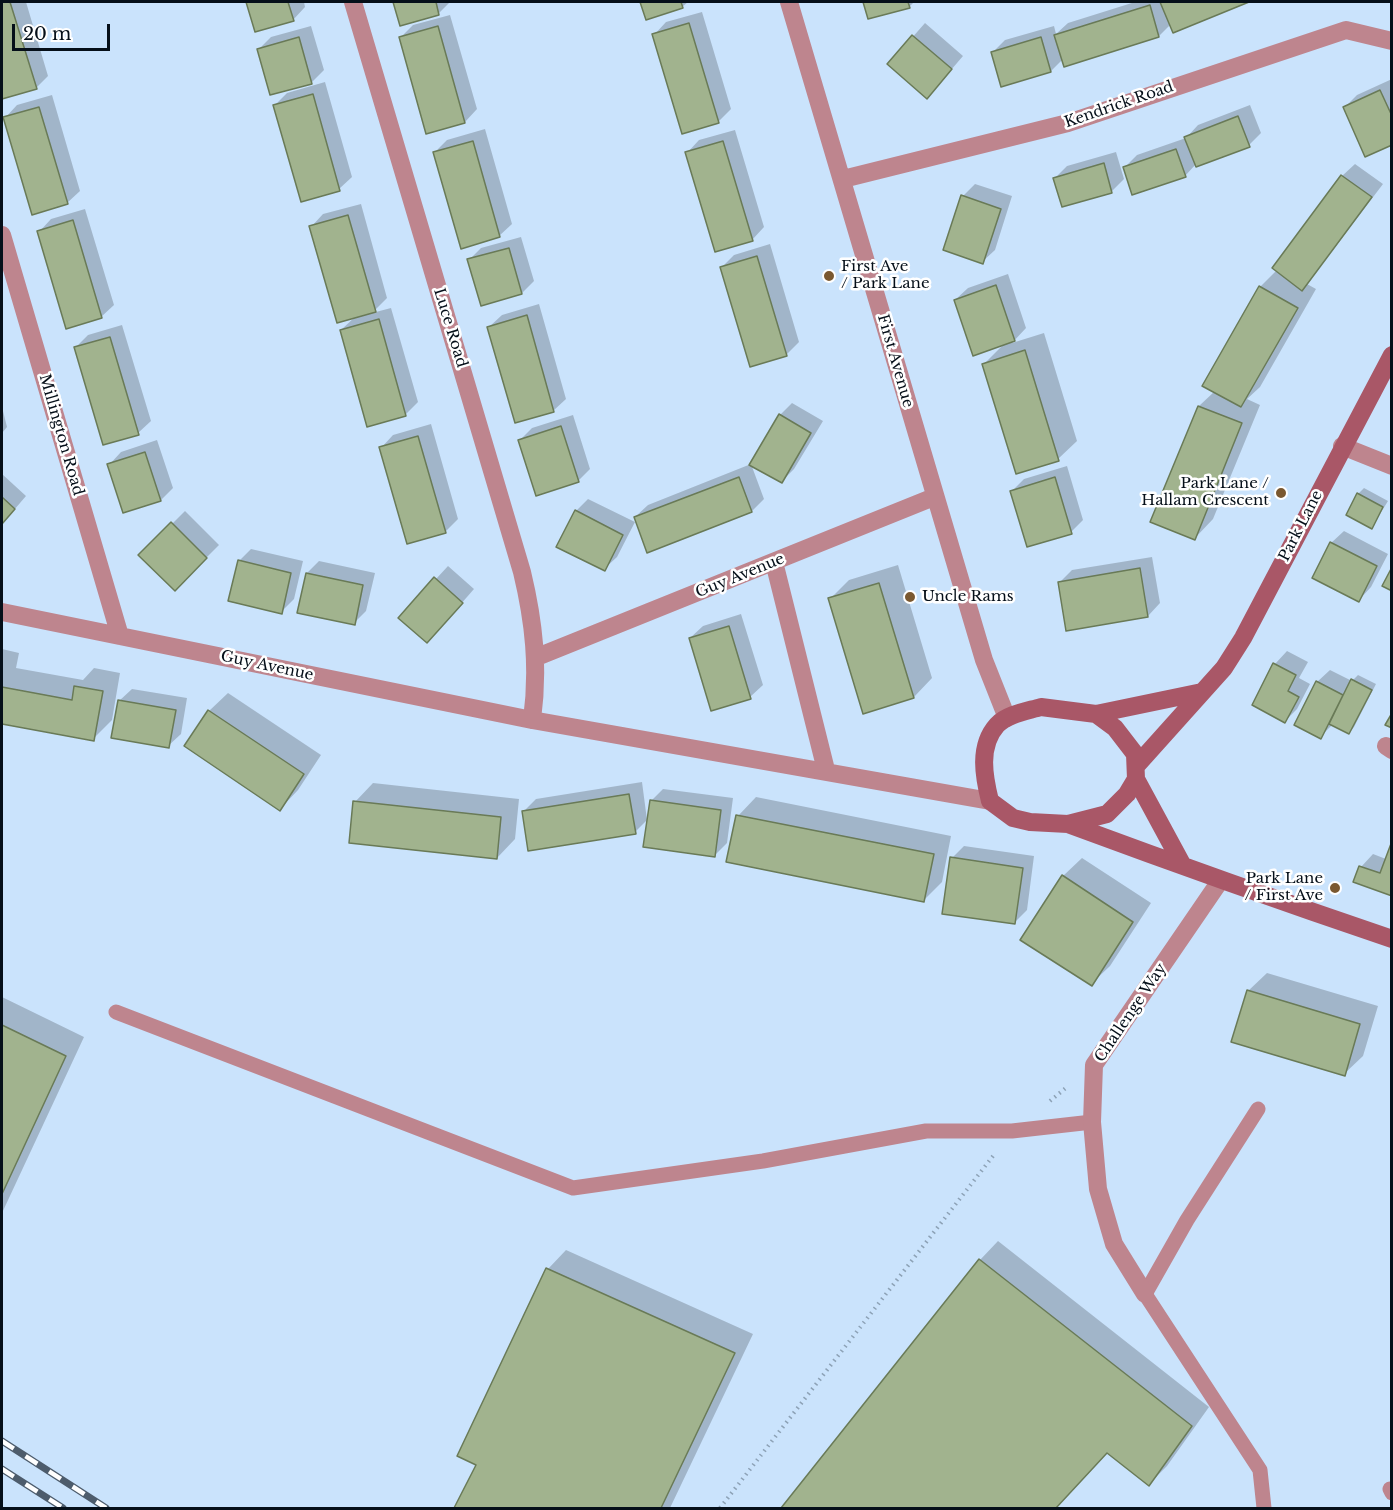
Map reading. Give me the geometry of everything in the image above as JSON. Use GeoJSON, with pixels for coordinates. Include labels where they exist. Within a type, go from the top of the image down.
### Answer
{"type":"FeatureCollection","features":[{"type":"Feature","properties":{"kind":"street","name":"Luce Road"},"geometry":{"type":"LineString","coordinates":[[353,2],[522,572],[533,618],[537,657]]}},
{"type":"Feature","properties":{"kind":"street","name":"First Avenue"},"geometry":{"type":"LineString","coordinates":[[789,2],[843,179],[934,497],[984,660],[1007,718]]}},
{"type":"Feature","properties":{"kind":"street","name":"Kendrick Road"},"geometry":{"type":"LineString","coordinates":[[843,179],[1068,123],[1346,30],[1392,41]]}},
{"type":"Feature","properties":{"kind":"street","name":"Millington Road"},"geometry":{"type":"LineString","coordinates":[[2,235],[120,636]]}},
{"type":"Feature","properties":{"kind":"street","name":"Park Lane"},"geometry":{"type":"LineString","coordinates":[[1137,772],[1224,668],[1243,638],[1342,446],[1392,355]]}},
{"type":"Feature","properties":{"kind":"street"},"geometry":{"type":"LineString","coordinates":[[1342,446],[1392,466]]}},
{"type":"Feature","properties":{"kind":"street","name":"Guy Avenue"},"geometry":{"type":"LineString","coordinates":[[537,657],[934,497]]}},
{"type":"Feature","properties":{"kind":"street"},"geometry":{"type":"LineString","coordinates":[[774,562],[826,770]]}},
{"type":"Feature","properties":{"kind":"street","name":"Guy Avenue"},"geometry":{"type":"LineString","coordinates":[[2,612],[531,720],[826,770],[990,801]]}},
{"type":"Feature","properties":{"kind":"street"},"geometry":{"type":"LineString","coordinates":[[531,720],[536,688],[537,657]]}},
{"type":"Feature","properties":{"kind":"street"},"geometry":{"type":"LineString","coordinates":[[1202,692],[1096,714],[1041,707],[1007,718],[997,725],[986,750],[982,771],[990,801],[1012,818],[1030,822],[1068,824],[1182,864],[1220,881],[1392,939]]}},
{"type":"Feature","properties":{"kind":"street"},"geometry":{"type":"LineString","coordinates":[[1096,714],[1115,728],[1135,754],[1137,772],[1182,864]]}},
{"type":"Feature","properties":{"kind":"street"},"geometry":{"type":"LineString","coordinates":[[1068,824],[1107,814],[1127,794],[1137,772]]}},
{"type":"Feature","properties":{"kind":"street","name":"Challenge Way"},"geometry":{"type":"LineString","coordinates":[[1145,1294],[1114,1244],[1098,1189],[1092,1122],[1094,1065],[1220,881]]}},
{"type":"Feature","properties":{"kind":"lane"},"geometry":{"type":"LineString","coordinates":[[116,1012],[573,1188],[763,1161],[926,1131],[1012,1131],[1092,1122]]}},
{"type":"Feature","properties":{"kind":"lane"},"geometry":{"type":"LineString","coordinates":[[1258,1109],[1187,1220],[1145,1294],[1260,1470],[1264,1509]]}},
{"type":"Feature","properties":{"kind":"path"},"geometry":{"type":"LineString","coordinates":[[1049,1102],[1094,1065]]}},
{"type":"Feature","properties":{"kind":"path"},"geometry":{"type":"LineString","coordinates":[[720,1509],[1012,1131]]}},
{"type":"Feature","properties":{"kind":"building"},"geometry":{"type":"Polygon","coordinates":[[[2,2],[10,2],[37,89],[2,99],[2,2]]]}},
{"type":"Feature","properties":{"kind":"building"},"geometry":{"type":"Polygon","coordinates":[[[246,2],[288,2],[294,21],[255,32],[246,2]]]}},
{"type":"Feature","properties":{"kind":"building"},"geometry":{"type":"Polygon","coordinates":[[[393,2],[436,2],[439,15],[400,26],[393,2]]]}},
{"type":"Feature","properties":{"kind":"building"},"geometry":{"type":"Polygon","coordinates":[[[640,2],[681,2],[683,8],[646,20],[640,2]]]}},
{"type":"Feature","properties":{"kind":"building"},"geometry":{"type":"Polygon","coordinates":[[[863,2],[908,2],[910,8],[868,19],[863,2]]]}},
{"type":"Feature","properties":{"kind":"building"},"geometry":{"type":"Polygon","coordinates":[[[1160,2],[1249,2],[1173,33],[1160,2]]]}},
{"type":"Feature","properties":{"kind":"building"},"geometry":{"type":"Polygon","coordinates":[[[1150,5],[1159,37],[1064,67],[1054,35],[1150,5]]]}},
{"type":"Feature","properties":{"kind":"building"},"geometry":{"type":"Polygon","coordinates":[[[689,23],[719,123],[682,134],[652,34],[689,23]]]}},
{"type":"Feature","properties":{"kind":"building"},"geometry":{"type":"Polygon","coordinates":[[[438,26],[465,123],[426,134],[399,37],[438,26]]]}},
{"type":"Feature","properties":{"kind":"building"},"geometry":{"type":"Polygon","coordinates":[[[912,35],[952,69],[927,99],[887,64],[912,35]]]}},
{"type":"Feature","properties":{"kind":"building"},"geometry":{"type":"Polygon","coordinates":[[[299,37],[312,84],[270,95],[257,49],[299,37]]]}},
{"type":"Feature","properties":{"kind":"building"},"geometry":{"type":"Polygon","coordinates":[[[1041,37],[1051,72],[1001,87],[991,52],[1041,37]]]}},
{"type":"Feature","properties":{"kind":"building"},"geometry":{"type":"Polygon","coordinates":[[[1380,90],[1392,116],[1392,145],[1365,157],[1343,107],[1380,90]]]}},
{"type":"Feature","properties":{"kind":"building"},"geometry":{"type":"Polygon","coordinates":[[[313,94],[340,191],[301,202],[273,105],[313,94]]]}},
{"type":"Feature","properties":{"kind":"building"},"geometry":{"type":"Polygon","coordinates":[[[39,107],[68,204],[32,215],[3,117],[39,107]]]}},
{"type":"Feature","properties":{"kind":"building"},"geometry":{"type":"Polygon","coordinates":[[[1238,116],[1250,147],[1196,167],[1184,137],[1238,116]]]}},
{"type":"Feature","properties":{"kind":"building"},"geometry":{"type":"Polygon","coordinates":[[[473,141],[500,237],[461,249],[433,152],[473,141]]]}},
{"type":"Feature","properties":{"kind":"building"},"geometry":{"type":"Polygon","coordinates":[[[723,141],[753,241],[715,252],[685,152],[723,141]]]}},
{"type":"Feature","properties":{"kind":"building"},"geometry":{"type":"Polygon","coordinates":[[[1176,149],[1186,177],[1132,195],[1123,167],[1176,149]]]}},
{"type":"Feature","properties":{"kind":"building"},"geometry":{"type":"Polygon","coordinates":[[[1104,163],[1112,193],[1062,207],[1053,178],[1104,163]]]}},
{"type":"Feature","properties":{"kind":"building"},"geometry":{"type":"Polygon","coordinates":[[[1341,175],[1372,197],[1302,291],[1272,268],[1341,175]]]}},
{"type":"Feature","properties":{"kind":"building"},"geometry":{"type":"Polygon","coordinates":[[[961,195],[1001,209],[983,264],[943,250],[961,195]]]}},
{"type":"Feature","properties":{"kind":"building"},"geometry":{"type":"Polygon","coordinates":[[[348,215],[376,312],[337,323],[309,226],[348,215]]]}},
{"type":"Feature","properties":{"kind":"building"},"geometry":{"type":"Polygon","coordinates":[[[73,220],[102,318],[66,329],[37,231],[73,220]]]}},
{"type":"Feature","properties":{"kind":"building"},"geometry":{"type":"Polygon","coordinates":[[[509,248],[522,294],[481,306],[467,259],[509,248]]]}},
{"type":"Feature","properties":{"kind":"building"},"geometry":{"type":"Polygon","coordinates":[[[757,256],[787,356],[750,367],[720,267],[757,256]]]}},
{"type":"Feature","properties":{"kind":"building"},"geometry":{"type":"Polygon","coordinates":[[[996,285],[1015,341],[973,356],[954,300],[996,285]]]}},
{"type":"Feature","properties":{"kind":"building"},"geometry":{"type":"Polygon","coordinates":[[[1259,286],[1298,308],[1241,407],[1202,386],[1259,286]]]}},
{"type":"Feature","properties":{"kind":"building"},"geometry":{"type":"Polygon","coordinates":[[[527,315],[554,412],[515,423],[487,327],[527,315]]]}},
{"type":"Feature","properties":{"kind":"building"},"geometry":{"type":"Polygon","coordinates":[[[379,319],[406,416],[367,427],[340,330],[379,319]]]}},
{"type":"Feature","properties":{"kind":"building"},"geometry":{"type":"Polygon","coordinates":[[[110,337],[139,435],[103,445],[74,347],[110,337]]]}},
{"type":"Feature","properties":{"kind":"building"},"geometry":{"type":"Polygon","coordinates":[[[1025,350],[1059,461],[1016,474],[982,364],[1025,350]]]}},
{"type":"Feature","properties":{"kind":"building"},"geometry":{"type":"Polygon","coordinates":[[[1198,406],[1242,423],[1195,540],[1150,522],[1198,406]]]}},
{"type":"Feature","properties":{"kind":"building"},"geometry":{"type":"Polygon","coordinates":[[[779,414],[811,433],[782,483],[749,465],[779,414]]]}},
{"type":"Feature","properties":{"kind":"building"},"geometry":{"type":"Polygon","coordinates":[[[561,426],[579,482],[536,496],[518,440],[561,426]]]}},
{"type":"Feature","properties":{"kind":"building"},"geometry":{"type":"Polygon","coordinates":[[[418,436],[446,533],[407,544],[379,447],[418,436]]]}},
{"type":"Feature","properties":{"kind":"building"},"geometry":{"type":"Polygon","coordinates":[[[145,452],[161,501],[123,513],[107,464],[145,452]]]}},
{"type":"Feature","properties":{"kind":"building"},"geometry":{"type":"Polygon","coordinates":[[[739,477],[752,512],[647,553],[634,517],[739,477]]]}},
{"type":"Feature","properties":{"kind":"building"},"geometry":{"type":"Polygon","coordinates":[[[1055,477],[1072,534],[1027,547],[1010,491],[1055,477]]]}},
{"type":"Feature","properties":{"kind":"building"},"geometry":{"type":"Polygon","coordinates":[[[1357,493],[1383,507],[1372,529],[1346,515],[1357,493]]]}},
{"type":"Feature","properties":{"kind":"building"},"geometry":{"type":"Polygon","coordinates":[[[2,497],[15,509],[2,524],[2,497]]]}},
{"type":"Feature","properties":{"kind":"building"},"geometry":{"type":"Polygon","coordinates":[[[575,510],[623,535],[605,571],[556,547],[575,510]]]}},
{"type":"Feature","properties":{"kind":"building"},"geometry":{"type":"Polygon","coordinates":[[[171,522],[207,558],[175,591],[138,555],[171,522]]]}},
{"type":"Feature","properties":{"kind":"building"},"geometry":{"type":"Polygon","coordinates":[[[1330,542],[1377,566],[1359,602],[1312,578],[1330,542]]]}},
{"type":"Feature","properties":{"kind":"building"},"geometry":{"type":"Polygon","coordinates":[[[238,560],[291,573],[282,614],[228,601],[238,560]]]}},
{"type":"Feature","properties":{"kind":"building"},"geometry":{"type":"Polygon","coordinates":[[[1392,567],[1392,591],[1382,586],[1392,567]]]}},
{"type":"Feature","properties":{"kind":"building"},"geometry":{"type":"Polygon","coordinates":[[[1140,568],[1148,617],[1066,631],[1058,582],[1140,568]]]}},
{"type":"Feature","properties":{"kind":"building"},"geometry":{"type":"Polygon","coordinates":[[[306,573],[363,585],[355,625],[297,613],[306,573]]]}},
{"type":"Feature","properties":{"kind":"building"},"geometry":{"type":"Polygon","coordinates":[[[434,577],[463,603],[427,643],[398,618],[434,577]]]}},
{"type":"Feature","properties":{"kind":"building"},"geometry":{"type":"Polygon","coordinates":[[[879,583],[914,698],[863,714],[828,598],[879,583]]]}},
{"type":"Feature","properties":{"kind":"building"},"geometry":{"type":"Polygon","coordinates":[[[729,626],[751,699],[711,711],[689,638],[729,626]]]}},
{"type":"Feature","properties":{"kind":"building"},"geometry":{"type":"Polygon","coordinates":[[[1273,663],[1296,675],[1288,691],[1299,697],[1285,723],[1252,705],[1273,663]]]}},
{"type":"Feature","properties":{"kind":"building"},"geometry":{"type":"Polygon","coordinates":[[[1351,679],[1372,690],[1349,734],[1329,724],[1351,679]]]}},
{"type":"Feature","properties":{"kind":"building"},"geometry":{"type":"Polygon","coordinates":[[[1316,681],[1343,695],[1321,739],[1294,725],[1316,681]]]}},
{"type":"Feature","properties":{"kind":"building"},"geometry":{"type":"Polygon","coordinates":[[[74,686],[103,691],[94,741],[2,724],[2,687],[72,700],[74,686]]]}},
{"type":"Feature","properties":{"kind":"building"},"geometry":{"type":"Polygon","coordinates":[[[118,700],[176,710],[169,748],[111,738],[118,700]]]}},
{"type":"Feature","properties":{"kind":"building"},"geometry":{"type":"Polygon","coordinates":[[[208,710],[304,774],[280,811],[184,746],[208,710]]]}},
{"type":"Feature","properties":{"kind":"building"},"geometry":{"type":"Polygon","coordinates":[[[1392,713],[1392,728],[1385,725],[1392,713]]]}},
{"type":"Feature","properties":{"kind":"building"},"geometry":{"type":"Polygon","coordinates":[[[629,794],[636,834],[528,851],[522,811],[629,794]]]}},
{"type":"Feature","properties":{"kind":"building"},"geometry":{"type":"Polygon","coordinates":[[[650,800],[721,810],[715,857],[643,847],[650,800]]]}},
{"type":"Feature","properties":{"kind":"building"},"geometry":{"type":"Polygon","coordinates":[[[353,801],[501,817],[497,859],[349,843],[353,801]]]}},
{"type":"Feature","properties":{"kind":"building"},"geometry":{"type":"Polygon","coordinates":[[[736,815],[934,854],[924,902],[726,862],[736,815]]]}},
{"type":"Feature","properties":{"kind":"building"},"geometry":{"type":"Polygon","coordinates":[[[1392,841],[1392,896],[1353,882],[1359,866],[1380,873],[1392,841]]]}},
{"type":"Feature","properties":{"kind":"building"},"geometry":{"type":"Polygon","coordinates":[[[950,857],[1023,868],[1015,924],[942,914],[950,857]]]}},
{"type":"Feature","properties":{"kind":"building"},"geometry":{"type":"Polygon","coordinates":[[[1062,875],[1133,922],[1092,986],[1020,940],[1062,875]]]}},
{"type":"Feature","properties":{"kind":"building"},"geometry":{"type":"Polygon","coordinates":[[[1247,990],[1360,1024],[1345,1076],[1231,1042],[1247,990]]]}},
{"type":"Feature","properties":{"kind":"building"},"geometry":{"type":"Polygon","coordinates":[[[2,1025],[66,1056],[2,1194],[2,1025]]]}},
{"type":"Feature","properties":{"kind":"building"},"geometry":{"type":"Polygon","coordinates":[[[979,1259],[1192,1426],[1149,1486],[1107,1453],[1056,1508],[781,1508],[979,1259]]]}},
{"type":"Feature","properties":{"kind":"building"},"geometry":{"type":"Polygon","coordinates":[[[546,1268],[735,1353],[661,1508],[454,1508],[476,1465],[457,1456],[546,1268]]]}},
{"type":"Feature","properties":{"kind":"railway"},"geometry":{"type":"LineString","coordinates":[[2,1441],[106,1508]]}},
{"type":"Feature","properties":{"kind":"railway"},"geometry":{"type":"LineString","coordinates":[[2,1469],[63,1508]]}},
{"type":"Feature","properties":{"kind":"place","name":"First Ave / Park Lane"},"geometry":{"type":"Point","coordinates":[829,276]}},
{"type":"Feature","properties":{"kind":"place","name":"Park Lane / Hallam Crescent"},"geometry":{"type":"Point","coordinates":[1281,493]}},
{"type":"Feature","properties":{"kind":"place","name":"Uncle Rams"},"geometry":{"type":"Point","coordinates":[910,597]}},
{"type":"Feature","properties":{"kind":"place","name":"Park Lane / First Ave"},"geometry":{"type":"Point","coordinates":[1335,888]}}]}
